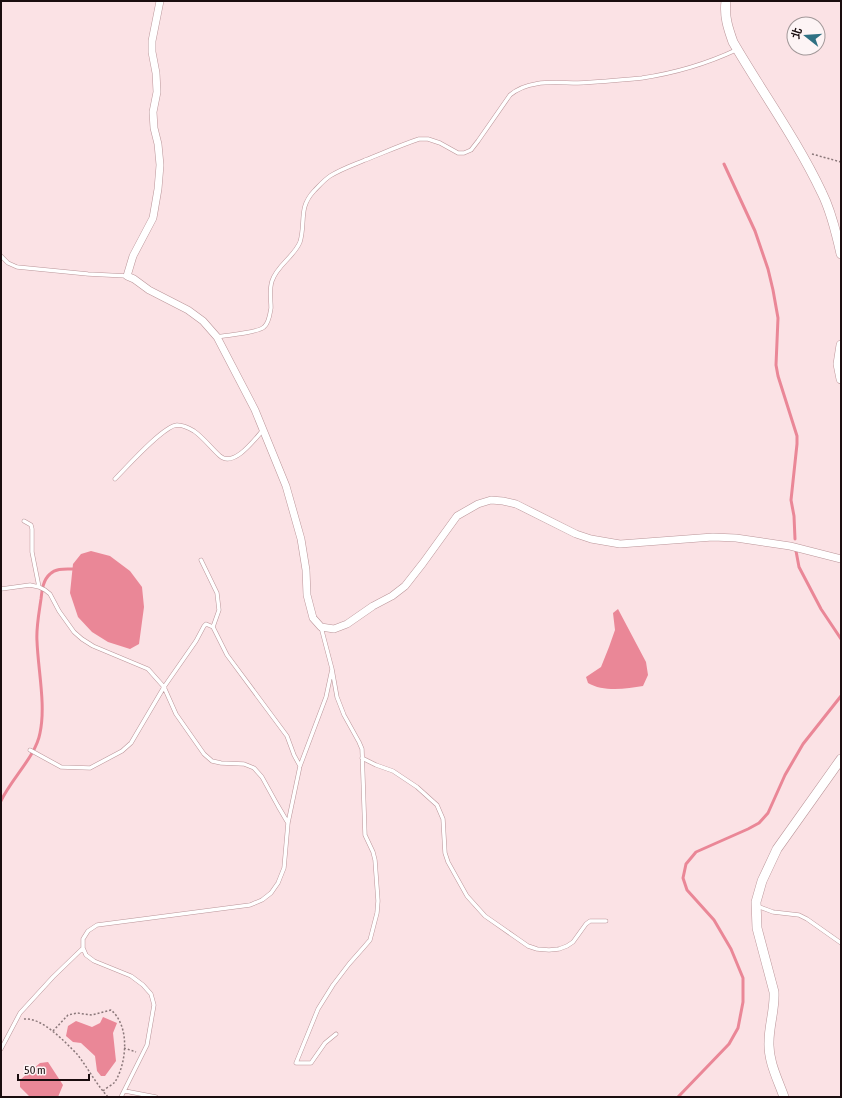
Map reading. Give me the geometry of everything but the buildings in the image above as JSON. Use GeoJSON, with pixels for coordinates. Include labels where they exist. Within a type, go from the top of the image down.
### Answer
{"type":"FeatureCollection","features":[{"type":"Feature","properties":{"kind":"street"},"geometry":{"type":"LineString","coordinates":[[160,1],[152,46],[157,92],[153,112],[160,165],[158,189],[153,218],[133,256],[127,276],[134,279],[149,290],[188,310],[203,321],[217,337],[242,383],[286,486],[301,539],[306,570],[306,595],[313,618],[321,627],[334,629],[347,624],[406,586],[457,516],[478,504],[491,500],[516,504],[576,534],[607,542],[620,544],[713,537],[736,538],[790,546],[841,559]]}},
{"type":"Feature","properties":{"kind":"street"},"geometry":{"type":"LineString","coordinates":[[726,1],[726,22],[733,42],[798,150],[827,202],[841,254]]}},
{"type":"Feature","properties":{"kind":"street"},"geometry":{"type":"LineString","coordinates":[[841,346],[838,364],[841,379]]}},
{"type":"Feature","properties":{"kind":"street"},"geometry":{"type":"LineString","coordinates":[[784,1097],[769,1054],[768,1042],[774,992],[757,928],[756,906],[762,881],[777,849],[841,759]]}},
{"type":"Feature","properties":{"kind":"lane"},"geometry":{"type":"LineString","coordinates":[[217,337],[257,331],[264,327],[269,319],[271,306],[271,282],[276,272],[295,251],[300,242],[303,213],[306,201],[329,177],[341,170],[419,139],[428,138],[458,153],[464,153],[471,150],[510,95],[516,90],[530,85],[643,78],[704,64],[737,50]]}},
{"type":"Feature","properties":{"kind":"lane"},"geometry":{"type":"LineString","coordinates":[[1,256],[8,263],[17,267],[127,276]]}},
{"type":"Feature","properties":{"kind":"lane"},"geometry":{"type":"LineString","coordinates":[[115,479],[152,441],[176,425],[188,427],[200,435],[222,458],[231,459],[241,454],[263,430]]}},
{"type":"Feature","properties":{"kind":"lane"},"geometry":{"type":"LineString","coordinates":[[24,521],[31,526],[32,529],[32,552],[39,587]]}},
{"type":"Feature","properties":{"kind":"lane"},"geometry":{"type":"LineString","coordinates":[[201,560],[217,593],[219,610],[213,627]]}},
{"type":"Feature","properties":{"kind":"lane"},"geometry":{"type":"LineString","coordinates":[[1,589],[30,586],[39,587],[45,590],[50,594],[63,616],[82,639],[93,646],[148,669],[164,687],[176,714],[204,754],[212,761],[220,763],[244,764],[254,768],[262,777],[288,823]]}},
{"type":"Feature","properties":{"kind":"lane"},"geometry":{"type":"LineString","coordinates":[[30,750],[61,767],[90,768],[122,751],[131,743],[164,687],[206,624],[213,627],[227,655],[287,736],[300,766]]}},
{"type":"Feature","properties":{"kind":"lane"},"geometry":{"type":"LineString","coordinates":[[321,627],[338,697],[344,715],[362,749],[365,835],[375,860],[378,900],[376,918],[370,940],[343,971],[318,1010],[296,1062],[311,1063],[325,1043],[336,1034]]}},
{"type":"Feature","properties":{"kind":"lane"},"geometry":{"type":"LineString","coordinates":[[121,1097],[147,1045],[154,1005],[151,994],[143,984],[131,976],[94,961],[86,954],[83,948],[82,939],[88,931],[97,925],[250,905],[262,900],[271,893],[278,883],[284,868],[288,823],[300,766],[326,697],[332,669]]}},
{"type":"Feature","properties":{"kind":"lane"},"geometry":{"type":"LineString","coordinates":[[362,758],[393,771],[417,786],[438,805],[443,819],[445,854],[466,896],[485,916],[518,940],[537,949],[559,949],[573,942],[590,921],[606,921]]}},
{"type":"Feature","properties":{"kind":"lane"},"geometry":{"type":"LineString","coordinates":[[756,906],[773,912],[799,915],[820,926],[841,943]]}},
{"type":"Feature","properties":{"kind":"lane"},"geometry":{"type":"LineString","coordinates":[[1,1049],[20,1013],[53,977],[83,948]]}},
{"type":"Feature","properties":{"kind":"lane"},"geometry":{"type":"LineString","coordinates":[[124,1091],[156,1097]]}},
{"type":"Feature","properties":{"kind":"path"},"geometry":{"type":"LineString","coordinates":[[798,150],[832,161],[841,162]]}},
{"type":"Feature","properties":{"kind":"path"},"geometry":{"type":"LineString","coordinates":[[53,1031],[68,1015],[77,1013],[92,1015],[111,1010],[118,1015],[123,1027],[124,1048],[122,1066],[114,1083],[102,1091]]}},
{"type":"Feature","properties":{"kind":"path"},"geometry":{"type":"LineString","coordinates":[[13,1024],[26,1018],[38,1022],[53,1031],[77,1055],[102,1091],[108,1097]]}},
{"type":"Feature","properties":{"kind":"path"},"geometry":{"type":"LineString","coordinates":[[124,1048],[142,1054]]}},
{"type":"Feature","properties":{"kind":"shaded area"},"geometry":{"type":"Polygon","coordinates":[[[91,551],[110,556],[130,571],[142,587],[144,607],[139,644],[130,649],[108,642],[92,632],[78,617],[70,593],[73,564],[81,554],[91,551]]]}},
{"type":"Feature","properties":{"kind":"shaded area"},"geometry":{"type":"Polygon","coordinates":[[[618,609],[646,662],[648,675],[643,686],[622,689],[601,688],[588,683],[586,677],[601,667],[615,630],[613,613],[618,609]]]}},
{"type":"Feature","properties":{"kind":"shaded area"},"geometry":{"type":"Polygon","coordinates":[[[103,1017],[117,1023],[113,1033],[116,1061],[105,1076],[101,1076],[97,1071],[95,1056],[81,1043],[73,1042],[66,1036],[68,1026],[76,1021],[92,1027],[100,1023],[103,1017]]]}},
{"type":"Feature","properties":{"kind":"shaded area"},"geometry":{"type":"Polygon","coordinates":[[[48,1062],[63,1085],[58,1097],[30,1097],[20,1087],[20,1080],[40,1063],[48,1062]]]}},
{"type":"Feature","properties":{"kind":"waterway"},"geometry":{"type":"LineString","coordinates":[[724,164],[755,231],[768,269],[773,290],[778,318],[776,365],[778,376],[797,436],[791,500],[794,516],[795,539]]}},
{"type":"Feature","properties":{"kind":"waterway"},"geometry":{"type":"LineString","coordinates":[[796,551],[799,567],[821,609],[841,639]]}},
{"type":"Feature","properties":{"kind":"waterway"},"geometry":{"type":"LineString","coordinates":[[1,801],[29,759],[38,742],[40,733],[42,722],[42,699],[37,636],[43,585],[52,572],[61,569],[73,569]]}},
{"type":"Feature","properties":{"kind":"waterway"},"geometry":{"type":"LineString","coordinates":[[678,1097],[729,1044],[738,1028],[743,1002],[743,978],[731,949],[714,920],[687,890],[683,878],[686,864],[696,852],[759,823],[768,813],[785,775],[803,744],[841,696]]}}]}
